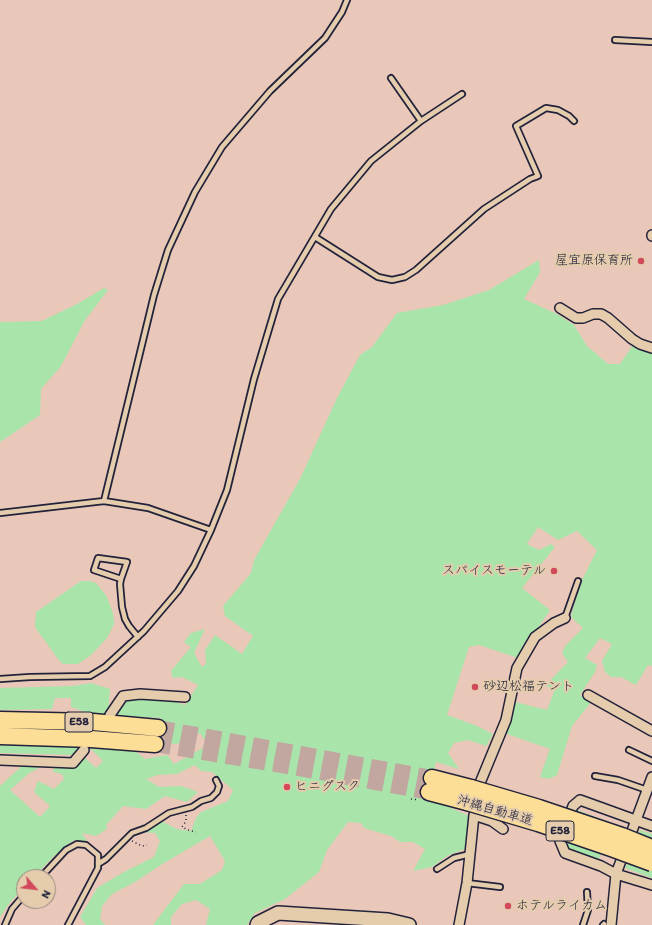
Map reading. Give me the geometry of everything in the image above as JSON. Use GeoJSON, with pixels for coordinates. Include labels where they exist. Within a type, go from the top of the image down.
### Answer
{"type":"FeatureCollection","features":[{"type":"Feature","properties":{"kind":"highway","name":"E58"},"geometry":{"type":"LineString","coordinates":[[0,720],[93,722],[158,728]]}},
{"type":"Feature","properties":{"kind":"highway","name":"E58"},"geometry":{"type":"LineString","coordinates":[[0,736],[91,739],[155,744]]}},
{"type":"Feature","properties":{"kind":"highway","name":"沖縄自動車道"},"geometry":{"type":"LineString","coordinates":[[430,785],[471,802],[545,825],[652,863]]}},
{"type":"Feature","properties":{"kind":"highway","name":"沖縄自動車道"},"geometry":{"type":"LineString","coordinates":[[471,802],[546,811],[652,848]]}},
{"type":"Feature","properties":{"kind":"street"},"geometry":{"type":"LineString","coordinates":[[560,308],[576,318],[600,314],[608,318],[632,339],[640,344],[652,348]]}},
{"type":"Feature","properties":{"kind":"street"},"geometry":{"type":"LineString","coordinates":[[460,925],[470,854],[471,802],[506,720],[517,668],[536,638],[554,623],[565,618]]}},
{"type":"Feature","properties":{"kind":"street"},"geometry":{"type":"LineString","coordinates":[[110,715],[123,696],[140,694],[185,697]]}},
{"type":"Feature","properties":{"kind":"street"},"geometry":{"type":"LineString","coordinates":[[588,695],[652,731]]}},
{"type":"Feature","properties":{"kind":"street"},"geometry":{"type":"LineString","coordinates":[[0,760],[73,762],[84,750]]}},
{"type":"Feature","properties":{"kind":"street"},"geometry":{"type":"LineString","coordinates":[[606,925],[616,874],[652,777]]}},
{"type":"Feature","properties":{"kind":"street"},"geometry":{"type":"LineString","coordinates":[[652,826],[580,800],[573,806],[560,841],[565,853],[601,866],[616,874],[652,885]]}},
{"type":"Feature","properties":{"kind":"street"},"geometry":{"type":"LineString","coordinates":[[471,802],[492,821],[504,829]]}},
{"type":"Feature","properties":{"kind":"street"},"geometry":{"type":"LineString","coordinates":[[257,925],[258,923],[278,913],[388,920],[409,925]]}},
{"type":"Feature","properties":{"kind":"lane"},"geometry":{"type":"LineString","coordinates":[[104,501],[154,295],[168,250],[195,192],[222,147],[270,91],[325,38],[342,12],[347,0]]}},
{"type":"Feature","properties":{"kind":"lane"},"geometry":{"type":"LineString","coordinates":[[615,40],[652,42]]}},
{"type":"Feature","properties":{"kind":"lane"},"geometry":{"type":"LineString","coordinates":[[392,78],[421,121]]}},
{"type":"Feature","properties":{"kind":"lane"},"geometry":{"type":"LineString","coordinates":[[0,679],[90,676],[105,667],[138,637],[178,591],[194,566],[211,530],[227,490],[254,379],[278,299],[332,210],[349,186],[371,161],[421,121],[462,94]]}},
{"type":"Feature","properties":{"kind":"lane"},"geometry":{"type":"LineString","coordinates":[[315,237],[378,277],[392,280],[405,277],[416,270],[484,209],[530,179],[538,176],[516,126],[546,108],[558,110],[569,116],[574,121]]}},
{"type":"Feature","properties":{"kind":"lane"},"geometry":{"type":"LineString","coordinates":[[0,513],[104,501],[148,508],[211,530]]}},
{"type":"Feature","properties":{"kind":"lane"},"geometry":{"type":"LineString","coordinates":[[121,579],[94,570],[98,558],[127,562],[120,584],[122,607],[125,619],[138,637]]}},
{"type":"Feature","properties":{"kind":"lane"},"geometry":{"type":"LineString","coordinates":[[565,618],[578,581]]}},
{"type":"Feature","properties":{"kind":"lane"},"geometry":{"type":"LineString","coordinates":[[629,750],[652,761]]}},
{"type":"Feature","properties":{"kind":"lane"},"geometry":{"type":"LineString","coordinates":[[595,776],[618,780],[647,790]]}},
{"type":"Feature","properties":{"kind":"lane"},"geometry":{"type":"LineString","coordinates":[[98,864],[106,859],[132,833],[146,828],[169,813],[192,807],[201,801],[211,798],[220,786],[216,780]]}},
{"type":"Feature","properties":{"kind":"lane"},"geometry":{"type":"LineString","coordinates":[[48,869],[66,850],[77,844],[86,845],[98,855],[98,868],[68,925]]}},
{"type":"Feature","properties":{"kind":"lane"},"geometry":{"type":"LineString","coordinates":[[437,869],[454,858],[470,854]]}},
{"type":"Feature","properties":{"kind":"lane"},"geometry":{"type":"LineString","coordinates":[[467,883],[500,887]]}},
{"type":"Feature","properties":{"kind":"lane"},"geometry":{"type":"LineString","coordinates":[[583,925],[588,910],[587,892]]}},
{"type":"Feature","properties":{"kind":"lane"},"geometry":{"type":"LineString","coordinates":[[5,925],[12,909],[16,904]]}},
{"type":"Feature","properties":{"kind":"path"},"geometry":{"type":"LineString","coordinates":[[185,809],[186,821],[182,827],[196,832]]}},
{"type":"Feature","properties":{"kind":"path"},"geometry":{"type":"LineString","coordinates":[[127,839],[142,846],[147,845]]}},
{"type":"Feature","properties":{"kind":"green space"},"geometry":{"type":"Polygon","coordinates":[[[539,260],[540,272],[524,299],[557,314],[574,325],[587,346],[608,364],[620,364],[633,345],[652,353],[652,666],[648,665],[636,685],[621,677],[611,677],[605,672],[602,661],[612,644],[600,638],[585,658],[597,665],[595,672],[580,695],[592,701],[572,726],[557,775],[549,779],[540,777],[550,749],[507,734],[515,702],[547,710],[555,689],[545,686],[568,662],[562,653],[565,646],[583,628],[571,617],[579,586],[597,550],[577,531],[558,540],[538,527],[527,544],[539,550],[551,544],[555,547],[522,588],[550,610],[518,658],[479,645],[469,647],[447,715],[477,726],[493,734],[486,746],[468,740],[454,743],[448,753],[459,769],[436,762],[427,797],[469,816],[467,848],[447,856],[432,867],[413,871],[425,849],[413,842],[400,842],[391,836],[364,828],[361,823],[348,822],[327,850],[319,872],[285,899],[255,913],[247,925],[206,925],[210,909],[196,900],[182,904],[171,917],[171,925],[153,925],[184,884],[200,884],[222,870],[225,861],[210,836],[135,882],[112,894],[102,906],[100,919],[105,925],[86,925],[80,917],[97,888],[154,857],[160,841],[155,833],[142,832],[161,821],[177,829],[191,831],[196,818],[201,812],[228,801],[233,790],[212,772],[201,771],[195,765],[177,774],[157,775],[146,779],[159,787],[181,786],[198,792],[187,802],[165,796],[146,809],[123,806],[106,825],[107,829],[96,836],[82,833],[88,843],[74,840],[53,857],[42,869],[16,869],[16,896],[0,917],[0,786],[23,765],[44,765],[28,774],[10,790],[40,817],[50,806],[34,792],[38,781],[54,789],[64,779],[62,774],[53,772],[55,766],[74,765],[84,757],[96,768],[103,761],[90,748],[130,747],[145,759],[167,755],[174,764],[208,745],[200,733],[177,744],[159,743],[161,718],[115,716],[125,698],[139,697],[168,700],[185,705],[198,685],[182,677],[173,678],[171,671],[191,647],[184,642],[191,633],[205,629],[194,653],[202,667],[206,664],[205,650],[215,635],[242,654],[253,636],[225,616],[223,606],[251,573],[254,560],[300,479],[337,398],[360,355],[372,347],[397,313],[443,305],[489,290],[539,260]]]}},
{"type":"Feature","properties":{"kind":"green space"},"geometry":{"type":"Polygon","coordinates":[[[104,288],[108,290],[85,320],[61,366],[41,389],[40,415],[0,442],[0,322],[42,321],[79,303],[104,288]]]}},
{"type":"Feature","properties":{"kind":"green space"},"geometry":{"type":"Polygon","coordinates":[[[81,581],[96,583],[106,595],[112,610],[114,624],[107,638],[91,655],[78,664],[63,664],[35,627],[36,612],[81,581]]]}},
{"type":"Feature","properties":{"kind":"green space"},"geometry":{"type":"Polygon","coordinates":[[[91,683],[110,689],[108,715],[91,714],[71,707],[71,698],[55,698],[52,709],[0,710],[0,688],[72,686],[91,683]]]}},
{"type":"Feature","properties":{"kind":"green space"},"geometry":{"type":"Polygon","coordinates":[[[0,743],[82,747],[74,755],[0,753],[0,743]]]}},
{"type":"Feature","properties":{"kind":"green space"},"geometry":{"type":"Polygon","coordinates":[[[577,810],[612,823],[599,859],[564,847],[577,810]]]}},
{"type":"Feature","properties":{"kind":"green space"},"geometry":{"type":"Polygon","coordinates":[[[640,830],[652,834],[652,878],[625,868],[640,830]]]}},
{"type":"Feature","properties":{"kind":"tunnel"},"geometry":{"type":"LineString","coordinates":[[158,728],[432,778]]}},
{"type":"Feature","properties":{"kind":"tunnel"},"geometry":{"type":"LineString","coordinates":[[155,744],[299,768],[429,792]]}},
{"type":"Feature","properties":{"kind":"place","name":"屋宜原保育所"},"geometry":{"type":"Point","coordinates":[641,261]}},
{"type":"Feature","properties":{"kind":"place","name":"スパイスモーテル"},"geometry":{"type":"Point","coordinates":[554,571]}},
{"type":"Feature","properties":{"kind":"place","name":"砂辺松福テント"},"geometry":{"type":"Point","coordinates":[475,687]}},
{"type":"Feature","properties":{"kind":"place","name":"ヒニグスク"},"geometry":{"type":"Point","coordinates":[287,787]}},
{"type":"Feature","properties":{"kind":"place","name":"ホテルライカム"},"geometry":{"type":"Point","coordinates":[508,906]}}]}
